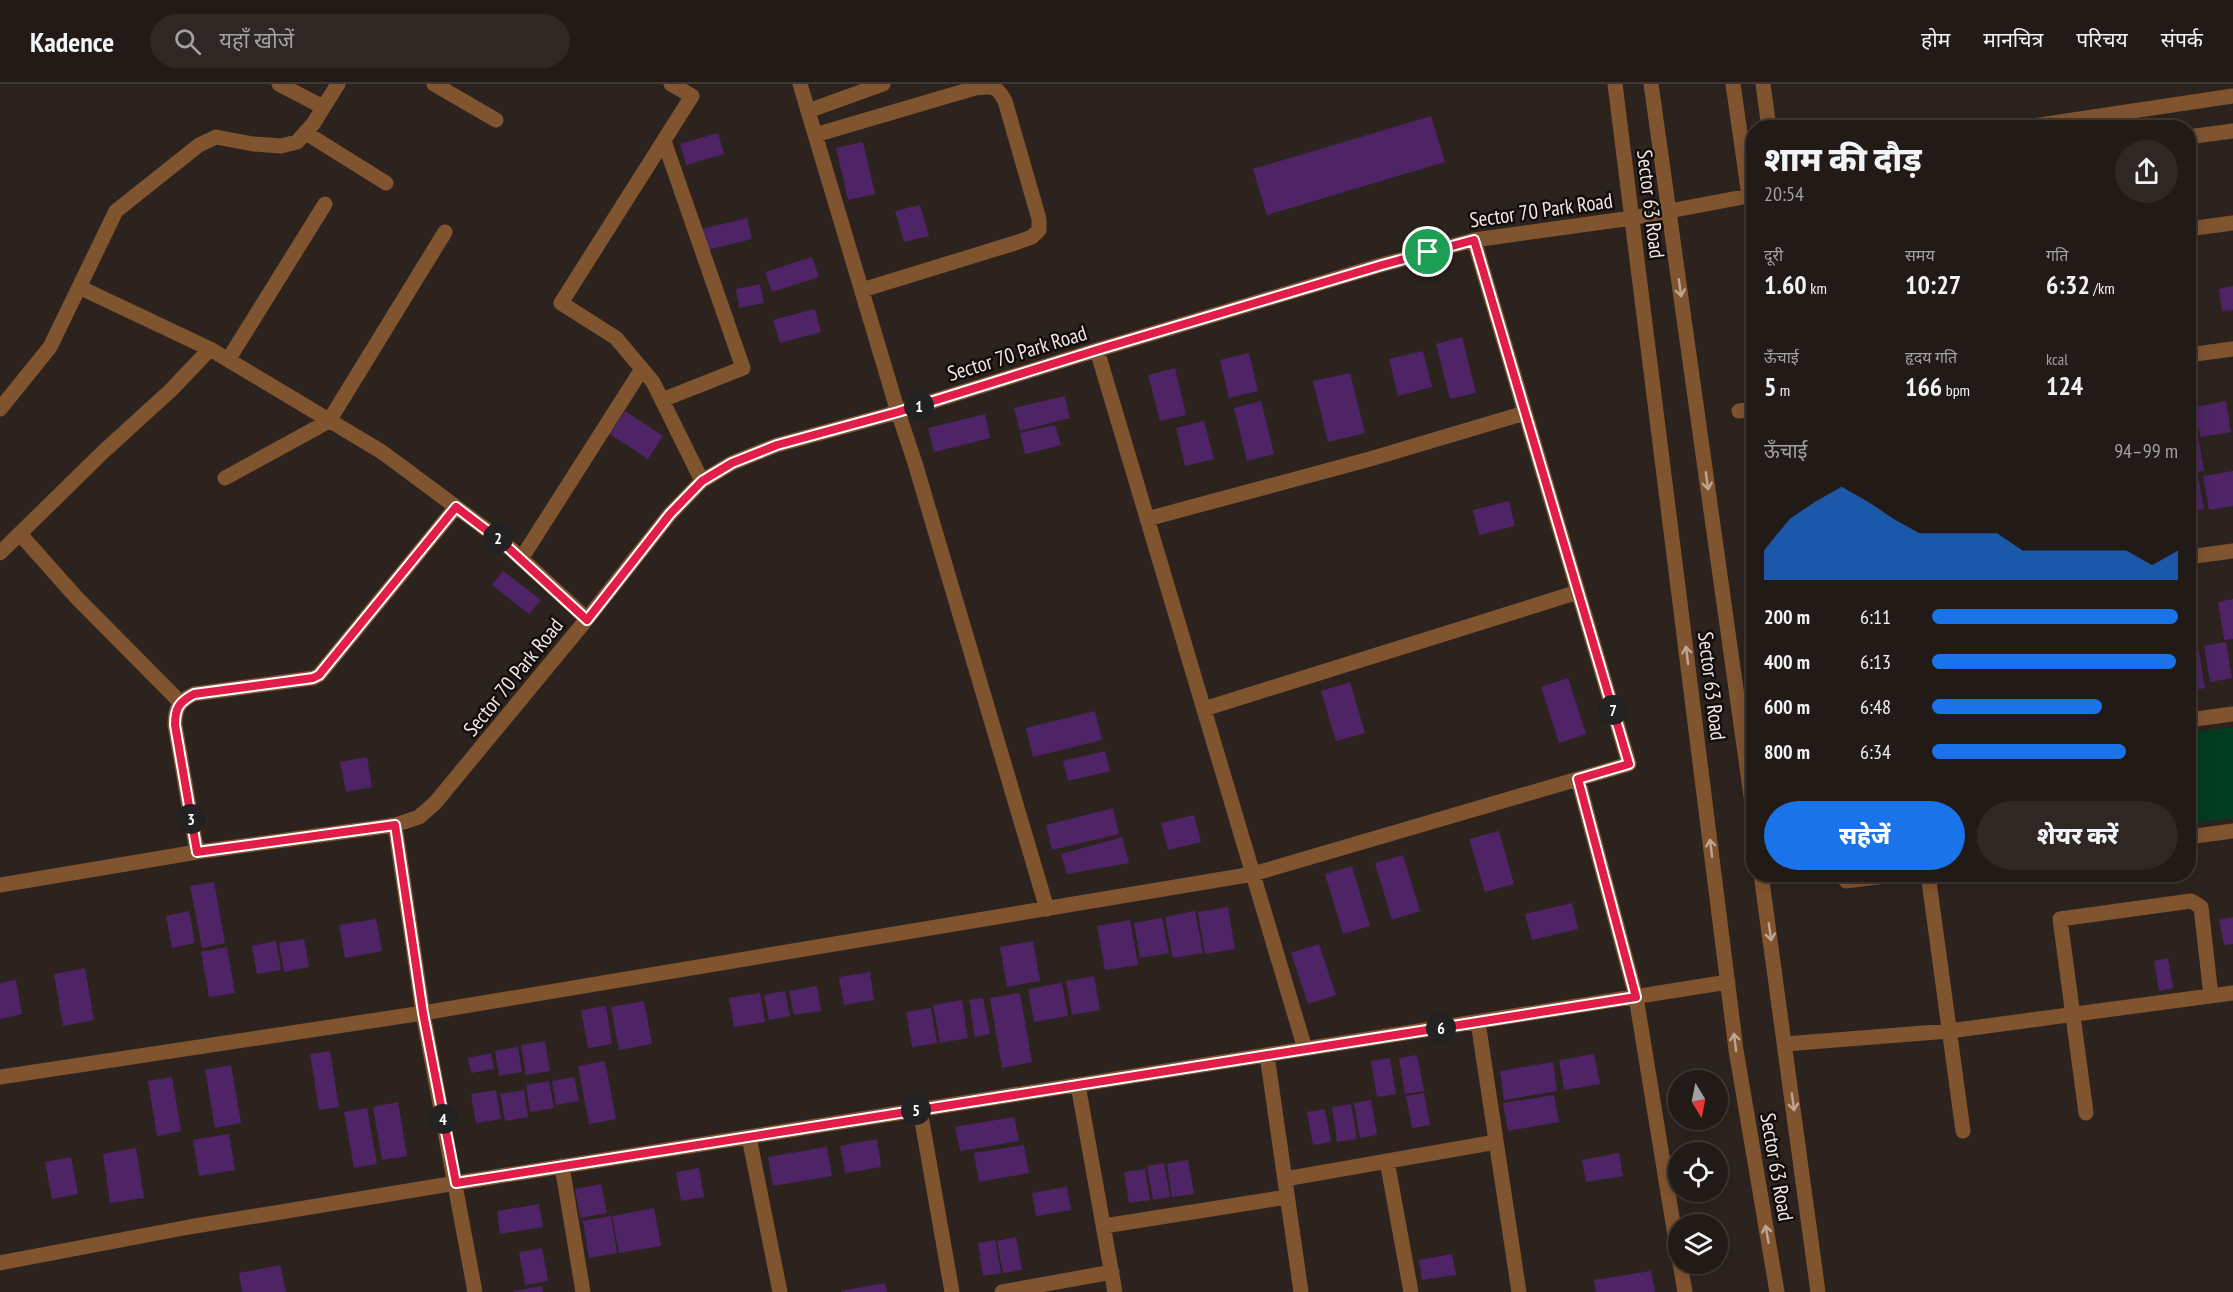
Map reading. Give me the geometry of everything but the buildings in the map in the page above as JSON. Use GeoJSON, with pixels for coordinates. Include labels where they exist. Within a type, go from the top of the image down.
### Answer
{"type":"FeatureCollection","features":[{"type":"Feature","properties":{"kind":"street"},"geometry":{"type":"LineString","coordinates":[[279,84],[323,107]]}},
{"type":"Feature","properties":{"kind":"street"},"geometry":{"type":"LineString","coordinates":[[0,409],[50,347],[116,211],[199,145],[216,137],[253,144],[281,146],[297,142],[306,133],[338,84]]}},
{"type":"Feature","properties":{"kind":"street"},"geometry":{"type":"LineString","coordinates":[[434,84],[495,120]]}},
{"type":"Feature","properties":{"kind":"street"},"geometry":{"type":"LineString","coordinates":[[671,84],[692,96],[561,303],[615,338],[653,382],[702,481]]}},
{"type":"Feature","properties":{"kind":"street"},"geometry":{"type":"LineString","coordinates":[[800,84],[1047,909]]}},
{"type":"Feature","properties":{"kind":"street"},"geometry":{"type":"LineString","coordinates":[[808,111],[883,84]]}},
{"type":"Feature","properties":{"kind":"street","name":"Sector 63 Road"},"geometry":{"type":"LineString","coordinates":[[1615,84],[1736,1050],[1777,1292]]}},
{"type":"Feature","properties":{"kind":"street","name":"Sector 63 Road"},"geometry":{"type":"LineString","coordinates":[[1651,84],[1746,760]]}},
{"type":"Feature","properties":{"kind":"street"},"geometry":{"type":"LineString","coordinates":[[1732,84],[1746,167]]}},
{"type":"Feature","properties":{"kind":"street"},"geometry":{"type":"LineString","coordinates":[[1763,84],[1768,120]]}},
{"type":"Feature","properties":{"kind":"street"},"geometry":{"type":"LineString","coordinates":[[815,135],[975,88],[991,86],[999,90],[1005,101],[1039,219],[1039,230],[1032,237],[1016,243],[862,290]]}},
{"type":"Feature","properties":{"kind":"street"},"geometry":{"type":"LineString","coordinates":[[2073,120],[2233,96]]}},
{"type":"Feature","properties":{"kind":"street"},"geometry":{"type":"LineString","coordinates":[[2196,136],[2233,131]]}},
{"type":"Feature","properties":{"kind":"street"},"geometry":{"type":"LineString","coordinates":[[306,133],[386,183]]}},
{"type":"Feature","properties":{"kind":"street"},"geometry":{"type":"LineString","coordinates":[[662,400],[743,368],[664,141]]}},
{"type":"Feature","properties":{"kind":"street","name":"Sector 70 Park Road"},"geometry":{"type":"LineString","coordinates":[[0,885],[197,852],[395,825],[419,817],[435,803],[587,620],[670,514],[702,481],[732,463],[777,445],[898,412],[1097,350],[1474,240],[1632,218],[1746,197]]}},
{"type":"Feature","properties":{"kind":"street"},"geometry":{"type":"LineString","coordinates":[[228,360],[325,204]]}},
{"type":"Feature","properties":{"kind":"street"},"geometry":{"type":"LineString","coordinates":[[2196,228],[2233,223]]}},
{"type":"Feature","properties":{"kind":"street"},"geometry":{"type":"LineString","coordinates":[[225,478],[330,421],[445,232]]}},
{"type":"Feature","properties":{"kind":"street"},"geometry":{"type":"LineString","coordinates":[[0,1077],[423,1013],[1253,874],[1629,764],[1474,240]]}},
{"type":"Feature","properties":{"kind":"street"},"geometry":{"type":"LineString","coordinates":[[79,287],[210,349],[382,452],[502,542],[587,620]]}},
{"type":"Feature","properties":{"kind":"street"},"geometry":{"type":"LineString","coordinates":[[0,553],[102,452],[171,390],[210,349]]}},
{"type":"Feature","properties":{"kind":"street"},"geometry":{"type":"LineString","coordinates":[[1097,350],[1305,1049]]}},
{"type":"Feature","properties":{"kind":"street"},"geometry":{"type":"LineString","coordinates":[[2196,354],[2233,350]]}},
{"type":"Feature","properties":{"kind":"street"},"geometry":{"type":"LineString","coordinates":[[521,559],[642,369]]}},
{"type":"Feature","properties":{"kind":"street"},"geometry":{"type":"LineString","coordinates":[[1147,519],[1370,459],[1525,413]]}},
{"type":"Feature","properties":{"kind":"street"},"geometry":{"type":"LineString","coordinates":[[197,852],[175,725],[175,711],[180,702],[194,694],[313,678],[319,675],[456,507]]}},
{"type":"Feature","properties":{"kind":"street"},"geometry":{"type":"LineString","coordinates":[[20,534],[76,597],[180,702]]}},
{"type":"Feature","properties":{"kind":"street"},"geometry":{"type":"LineString","coordinates":[[2196,556],[2233,551]]}},
{"type":"Feature","properties":{"kind":"street"},"geometry":{"type":"LineString","coordinates":[[1204,709],[1578,592]]}},
{"type":"Feature","properties":{"kind":"street"},"geometry":{"type":"LineString","coordinates":[[2196,719],[2233,714]]}},
{"type":"Feature","properties":{"kind":"street"},"geometry":{"type":"LineString","coordinates":[[1578,779],[1636,997],[1671,1214]]}},
{"type":"Feature","properties":{"kind":"street"},"geometry":{"type":"LineString","coordinates":[[395,825],[423,1013],[475,1292]]}},
{"type":"Feature","properties":{"kind":"street"},"geometry":{"type":"LineString","coordinates":[[2196,836],[2233,831]]}},
{"type":"Feature","properties":{"kind":"street","name":"Sector 63 Road"},"geometry":{"type":"LineString","coordinates":[[1762,882],[1818,1292]]}},
{"type":"Feature","properties":{"kind":"street"},"geometry":{"type":"LineString","coordinates":[[1930,882],[1963,1131]]}},
{"type":"Feature","properties":{"kind":"street"},"geometry":{"type":"LineString","coordinates":[[2086,1113],[2060,919],[2191,902],[2201,907],[2211,996]]}},
{"type":"Feature","properties":{"kind":"street"},"geometry":{"type":"LineString","coordinates":[[0,1263],[189,1227],[456,1183],[1728,982]]}},
{"type":"Feature","properties":{"kind":"street"},"geometry":{"type":"LineString","coordinates":[[1785,1044],[1949,1031],[2233,993]]}},
{"type":"Feature","properties":{"kind":"street"},"geometry":{"type":"LineString","coordinates":[[1479,1022],[1519,1292]]}},
{"type":"Feature","properties":{"kind":"street"},"geometry":{"type":"LineString","coordinates":[[1267,1055],[1301,1292]]}},
{"type":"Feature","properties":{"kind":"street"},"geometry":{"type":"LineString","coordinates":[[1078,1085],[1115,1292]]}},
{"type":"Feature","properties":{"kind":"street"},"geometry":{"type":"LineString","coordinates":[[920,1110],[952,1292]]}},
{"type":"Feature","properties":{"kind":"street"},"geometry":{"type":"LineString","coordinates":[[749,1137],[780,1292]]}},
{"type":"Feature","properties":{"kind":"street"},"geometry":{"type":"LineString","coordinates":[[1285,1179],[1496,1142]]}},
{"type":"Feature","properties":{"kind":"street"},"geometry":{"type":"LineString","coordinates":[[1387,1161],[1411,1292]]}},
{"type":"Feature","properties":{"kind":"street"},"geometry":{"type":"LineString","coordinates":[[562,1166],[583,1292]]}},
{"type":"Feature","properties":{"kind":"street"},"geometry":{"type":"LineString","coordinates":[[1104,1226],[1287,1197]]}},
{"type":"Feature","properties":{"kind":"street"},"geometry":{"type":"LineString","coordinates":[[1002,1292],[1112,1272]]}},
{"type":"Feature","properties":{"kind":"street"},"geometry":{"type":"LineString","coordinates":[[1682,1274],[1685,1292]]}},
{"type":"Feature","properties":{"kind":"green space"},"geometry":{"type":"Polygon","coordinates":[[[2233,727],[2233,818],[2196,823],[2196,732],[2233,727]]]}},
{"type":"Feature","properties":{"kind":"route"},"geometry":{"type":"LineString","coordinates":[[1474,240],[1629,764],[1578,779],[1636,997],[456,1183],[423,1013],[395,825],[197,852],[175,725],[175,711],[182,700],[194,694],[313,678],[319,675],[456,507],[502,542],[587,620],[670,514],[702,481],[732,463],[777,445],[898,412],[1097,350],[1428,252],[1474,240]]}}]}
